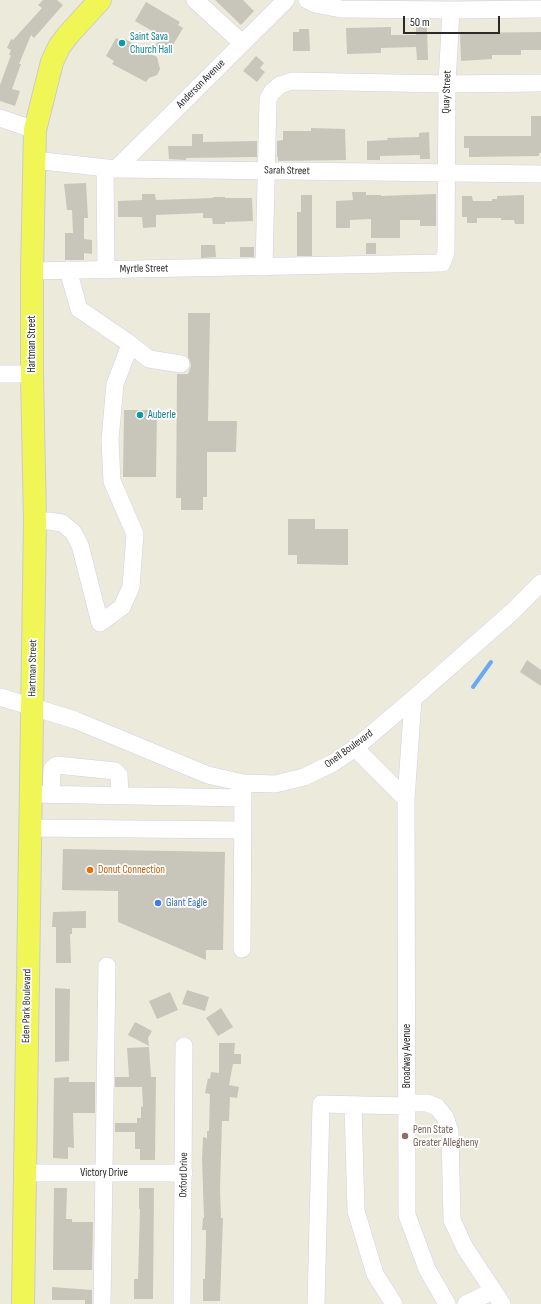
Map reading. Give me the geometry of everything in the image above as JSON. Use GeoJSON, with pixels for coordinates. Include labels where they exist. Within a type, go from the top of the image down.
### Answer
{"type":"FeatureCollection","features":[{"type":"Feature","properties":{"kind":"main road","name":"Hartman Street"},"geometry":{"type":"LineString","coordinates":[[32,707],[35,521],[32,374],[32,271],[35,130],[52,62],[59,47],[100,0]]}},
{"type":"Feature","properties":{"kind":"main road","name":"Eden Park Boulevard"},"geometry":{"type":"LineString","coordinates":[[22,1304],[30,828],[41,794],[32,707]]}},
{"type":"Feature","properties":{"kind":"street"},"geometry":{"type":"LineString","coordinates":[[195,0],[242,43]]}},
{"type":"Feature","properties":{"kind":"street","name":"Anderson Avenue"},"geometry":{"type":"LineString","coordinates":[[110,169],[286,0]]}},
{"type":"Feature","properties":{"kind":"street"},"geometry":{"type":"LineString","coordinates":[[307,0],[315,4],[341,9],[541,9]]}},
{"type":"Feature","properties":{"kind":"street","name":"Quay Street"},"geometry":{"type":"LineString","coordinates":[[260,267],[442,263],[446,253],[447,84],[451,10]]}},
{"type":"Feature","properties":{"kind":"street"},"geometry":{"type":"LineString","coordinates":[[260,267],[266,171],[268,99],[272,92],[280,85],[292,81],[447,84],[541,83]]}},
{"type":"Feature","properties":{"kind":"street"},"geometry":{"type":"LineString","coordinates":[[0,118],[35,130]]}},
{"type":"Feature","properties":{"kind":"street","name":"Sarah Street"},"geometry":{"type":"LineString","coordinates":[[34,160],[110,169],[541,174]]}},
{"type":"Feature","properties":{"kind":"street"},"geometry":{"type":"LineString","coordinates":[[106,270],[110,169]]}},
{"type":"Feature","properties":{"kind":"street","name":"Myrtle Street"},"geometry":{"type":"LineString","coordinates":[[32,271],[260,267]]}},
{"type":"Feature","properties":{"kind":"street"},"geometry":{"type":"LineString","coordinates":[[68,270],[79,309],[149,359],[181,364]]}},
{"type":"Feature","properties":{"kind":"street"},"geometry":{"type":"LineString","coordinates":[[35,521],[62,523],[73,532],[80,546],[100,623],[122,607],[131,588],[134,534],[112,481],[110,440],[115,384],[130,345]]}},
{"type":"Feature","properties":{"kind":"street"},"geometry":{"type":"LineString","coordinates":[[0,374],[32,374]]}},
{"type":"Feature","properties":{"kind":"street","name":"Oneil Boulevard"},"geometry":{"type":"LineString","coordinates":[[0,697],[75,720],[243,790],[275,784],[304,777],[333,763],[355,748],[512,612],[541,583]]}},
{"type":"Feature","properties":{"kind":"street","name":"Broadway Avenue"},"geometry":{"type":"LineString","coordinates":[[413,699],[406,799],[407,1215],[427,1269],[448,1304]]}},
{"type":"Feature","properties":{"kind":"street"},"geometry":{"type":"LineString","coordinates":[[355,748],[406,799]]}},
{"type":"Feature","properties":{"kind":"street"},"geometry":{"type":"LineString","coordinates":[[120,794],[120,775],[115,771],[57,765],[52,769],[41,794],[120,794],[243,790],[242,950]]}},
{"type":"Feature","properties":{"kind":"street"},"geometry":{"type":"LineString","coordinates":[[30,828],[243,830]]}},
{"type":"Feature","properties":{"kind":"street"},"geometry":{"type":"LineString","coordinates":[[102,1304],[107,966]]}},
{"type":"Feature","properties":{"kind":"street","name":"Oxford Drive"},"geometry":{"type":"LineString","coordinates":[[182,1304],[184,1046]]}},
{"type":"Feature","properties":{"kind":"street"},"geometry":{"type":"LineString","coordinates":[[316,1304],[320,1104],[353,1105],[427,1103],[437,1107],[445,1117],[450,1132],[452,1220],[465,1248],[498,1297],[466,1304]]}},
{"type":"Feature","properties":{"kind":"street"},"geometry":{"type":"LineString","coordinates":[[353,1105],[356,1211],[375,1274],[394,1304]]}},
{"type":"Feature","properties":{"kind":"street","name":"Victory Drive"},"geometry":{"type":"LineString","coordinates":[[24,1173],[184,1173]]}},
{"type":"Feature","properties":{"kind":"building"},"geometry":{"type":"Polygon","coordinates":[[[43,0],[57,0],[63,5],[34,38],[31,35],[19,64],[21,64],[12,89],[20,91],[15,106],[0,101],[0,85],[11,55],[9,55],[11,50],[7,48],[11,39],[13,40],[42,8],[38,5],[43,0]]]}},
{"type":"Feature","properties":{"kind":"building"},"geometry":{"type":"Polygon","coordinates":[[[215,0],[243,0],[254,11],[241,25],[215,0]]]}},
{"type":"Feature","properties":{"kind":"building"},"geometry":{"type":"Polygon","coordinates":[[[146,2],[180,22],[178,25],[183,28],[167,55],[154,48],[161,36],[135,21],[146,2]]]}},
{"type":"Feature","properties":{"kind":"building"},"geometry":{"type":"Polygon","coordinates":[[[391,27],[391,35],[416,35],[416,27],[427,27],[428,60],[417,60],[416,47],[381,48],[381,53],[347,54],[346,28],[391,27]]]}},
{"type":"Feature","properties":{"kind":"building"},"geometry":{"type":"Polygon","coordinates":[[[299,29],[309,29],[310,51],[293,51],[293,32],[299,32],[299,29]]]}},
{"type":"Feature","properties":{"kind":"building"},"geometry":{"type":"Polygon","coordinates":[[[541,32],[541,50],[521,50],[521,55],[492,55],[492,59],[461,61],[460,33],[541,32]]]}},
{"type":"Feature","properties":{"kind":"building"},"geometry":{"type":"Polygon","coordinates":[[[116,38],[124,42],[125,39],[157,57],[160,69],[157,75],[149,78],[146,82],[112,64],[114,61],[106,56],[116,38]]]}},
{"type":"Feature","properties":{"kind":"building"},"geometry":{"type":"Polygon","coordinates":[[[256,56],[264,63],[260,68],[265,72],[257,82],[243,71],[256,56]]]}},
{"type":"Feature","properties":{"kind":"building"},"geometry":{"type":"Polygon","coordinates":[[[531,116],[541,116],[541,153],[539,153],[539,156],[469,157],[469,148],[464,148],[464,136],[531,136],[531,116]]]}},
{"type":"Feature","properties":{"kind":"building"},"geometry":{"type":"Polygon","coordinates":[[[311,128],[345,129],[346,160],[278,161],[277,141],[283,140],[283,131],[311,131],[311,128]]]}},
{"type":"Feature","properties":{"kind":"building"},"geometry":{"type":"Polygon","coordinates":[[[429,132],[430,159],[420,159],[420,155],[380,156],[380,160],[367,160],[367,141],[388,140],[387,138],[419,137],[419,133],[429,132]]]}},
{"type":"Feature","properties":{"kind":"building"},"geometry":{"type":"Polygon","coordinates":[[[192,134],[203,134],[203,142],[257,141],[257,157],[186,158],[186,160],[169,159],[168,146],[192,146],[192,134]]]}},
{"type":"Feature","properties":{"kind":"building"},"geometry":{"type":"Polygon","coordinates":[[[86,183],[88,218],[84,218],[84,239],[92,240],[92,254],[84,253],[84,260],[65,260],[65,233],[73,233],[72,210],[67,210],[64,184],[86,183]]]}},
{"type":"Feature","properties":{"kind":"building"},"geometry":{"type":"Polygon","coordinates":[[[352,192],[366,192],[366,195],[381,196],[436,194],[436,226],[420,226],[420,220],[400,220],[400,238],[371,238],[371,219],[350,220],[350,228],[336,228],[336,201],[353,200],[352,192]]]}},
{"type":"Feature","properties":{"kind":"building"},"geometry":{"type":"Polygon","coordinates":[[[142,194],[155,194],[156,200],[213,197],[252,198],[253,221],[213,224],[212,218],[203,218],[203,213],[156,215],[156,227],[143,228],[142,217],[118,217],[118,201],[142,200],[142,194]]]}},
{"type":"Feature","properties":{"kind":"building"},"geometry":{"type":"Polygon","coordinates":[[[301,195],[312,195],[312,256],[297,256],[297,212],[301,212],[301,195]]]}},
{"type":"Feature","properties":{"kind":"building"},"geometry":{"type":"Polygon","coordinates":[[[524,195],[524,224],[515,224],[514,220],[501,220],[501,218],[477,218],[477,223],[467,223],[467,217],[462,217],[462,196],[472,196],[473,201],[492,201],[492,199],[497,199],[497,196],[524,195]]]}},
{"type":"Feature","properties":{"kind":"building"},"geometry":{"type":"Polygon","coordinates":[[[366,243],[376,243],[376,254],[366,254],[366,243]]]}},
{"type":"Feature","properties":{"kind":"building"},"geometry":{"type":"Polygon","coordinates":[[[201,245],[215,245],[216,257],[201,258],[201,245]]]}},
{"type":"Feature","properties":{"kind":"building"},"geometry":{"type":"Polygon","coordinates":[[[240,247],[254,247],[254,257],[240,257],[240,247]]]}},
{"type":"Feature","properties":{"kind":"building","name":"Auberle"},"geometry":{"type":"Polygon","coordinates":[[[188,313],[210,313],[208,421],[237,421],[236,452],[207,452],[207,497],[203,497],[203,510],[181,510],[181,498],[176,498],[177,374],[188,374],[191,366],[188,357],[188,313]]]}},
{"type":"Feature","properties":{"kind":"building"},"geometry":{"type":"Polygon","coordinates":[[[124,410],[157,410],[156,477],[123,477],[124,410]]]}},
{"type":"Feature","properties":{"kind":"building"},"geometry":{"type":"Polygon","coordinates":[[[288,519],[315,519],[315,529],[348,529],[348,565],[297,564],[297,555],[288,555],[288,519]]]}},
{"type":"Feature","properties":{"kind":"building"},"geometry":{"type":"Polygon","coordinates":[[[527,660],[541,670],[541,686],[520,672],[527,660]]]}},
{"type":"Feature","properties":{"kind":"building"},"geometry":{"type":"Polygon","coordinates":[[[63,849],[225,852],[223,950],[206,950],[206,960],[118,922],[118,891],[62,890],[63,849]]]}},
{"type":"Feature","properties":{"kind":"building"},"geometry":{"type":"Polygon","coordinates":[[[86,911],[86,928],[72,928],[72,934],[70,934],[71,963],[56,963],[56,927],[52,927],[53,912],[86,911]]]}},
{"type":"Feature","properties":{"kind":"building"},"geometry":{"type":"Polygon","coordinates":[[[55,988],[70,989],[69,1061],[55,1062],[55,988]]]}},
{"type":"Feature","properties":{"kind":"building"},"geometry":{"type":"Polygon","coordinates":[[[187,990],[209,997],[205,1011],[182,1004],[187,990]]]}},
{"type":"Feature","properties":{"kind":"building"},"geometry":{"type":"Polygon","coordinates":[[[170,992],[178,1010],[157,1019],[149,1001],[170,992]]]}},
{"type":"Feature","properties":{"kind":"building"},"geometry":{"type":"Polygon","coordinates":[[[221,1008],[233,1027],[218,1036],[206,1018],[221,1008]]]}},
{"type":"Feature","properties":{"kind":"building"},"geometry":{"type":"Polygon","coordinates":[[[135,1022],[152,1031],[148,1038],[149,1046],[128,1035],[135,1022]]]}},
{"type":"Feature","properties":{"kind":"building"},"geometry":{"type":"Polygon","coordinates":[[[219,1043],[235,1043],[234,1054],[241,1054],[241,1064],[233,1064],[229,1085],[239,1087],[237,1098],[230,1097],[229,1121],[222,1121],[220,1189],[221,1218],[223,1218],[220,1301],[203,1301],[206,1230],[202,1230],[204,1218],[202,1159],[203,1137],[207,1138],[207,1131],[209,1131],[210,1094],[205,1093],[208,1078],[210,1079],[211,1072],[219,1073],[219,1043]]]}},
{"type":"Feature","properties":{"kind":"building"},"geometry":{"type":"Polygon","coordinates":[[[149,1047],[151,1077],[156,1077],[155,1160],[140,1160],[140,1149],[135,1149],[135,1132],[115,1132],[115,1123],[137,1123],[137,1118],[141,1118],[141,1107],[143,1106],[142,1087],[115,1087],[115,1077],[129,1077],[127,1048],[149,1047]]]}},
{"type":"Feature","properties":{"kind":"building"},"geometry":{"type":"Polygon","coordinates":[[[69,1077],[69,1082],[95,1082],[95,1113],[73,1113],[74,1148],[68,1147],[68,1159],[53,1158],[54,1078],[69,1077]]]}},
{"type":"Feature","properties":{"kind":"building"},"geometry":{"type":"Polygon","coordinates":[[[54,1188],[67,1188],[66,1219],[72,1219],[72,1222],[93,1222],[92,1270],[53,1270],[54,1188]]]}},
{"type":"Feature","properties":{"kind":"building"},"geometry":{"type":"Polygon","coordinates":[[[139,1188],[154,1188],[153,1299],[134,1299],[134,1279],[138,1279],[140,1209],[139,1188]]]}},
{"type":"Feature","properties":{"kind":"building"},"geometry":{"type":"Polygon","coordinates":[[[52,1287],[92,1290],[92,1304],[85,1304],[85,1300],[52,1300],[52,1287]]]}},
{"type":"Feature","properties":{"kind":"waterway"},"geometry":{"type":"LineString","coordinates":[[473,687],[491,662]]}},
{"type":"Feature","properties":{"kind":"place","name":"Saint Sava Church Hall"},"geometry":{"type":"Point","coordinates":[122,43]}},
{"type":"Feature","properties":{"kind":"place","name":"Auberle"},"geometry":{"type":"Point","coordinates":[140,415]}},
{"type":"Feature","properties":{"kind":"place","name":"Donut Connection"},"geometry":{"type":"Point","coordinates":[90,870]}},
{"type":"Feature","properties":{"kind":"place","name":"Giant Eagle"},"geometry":{"type":"Point","coordinates":[158,903]}},
{"type":"Feature","properties":{"kind":"place","name":"Penn State Greater Allegheny"},"geometry":{"type":"Point","coordinates":[405,1136]}}]}
